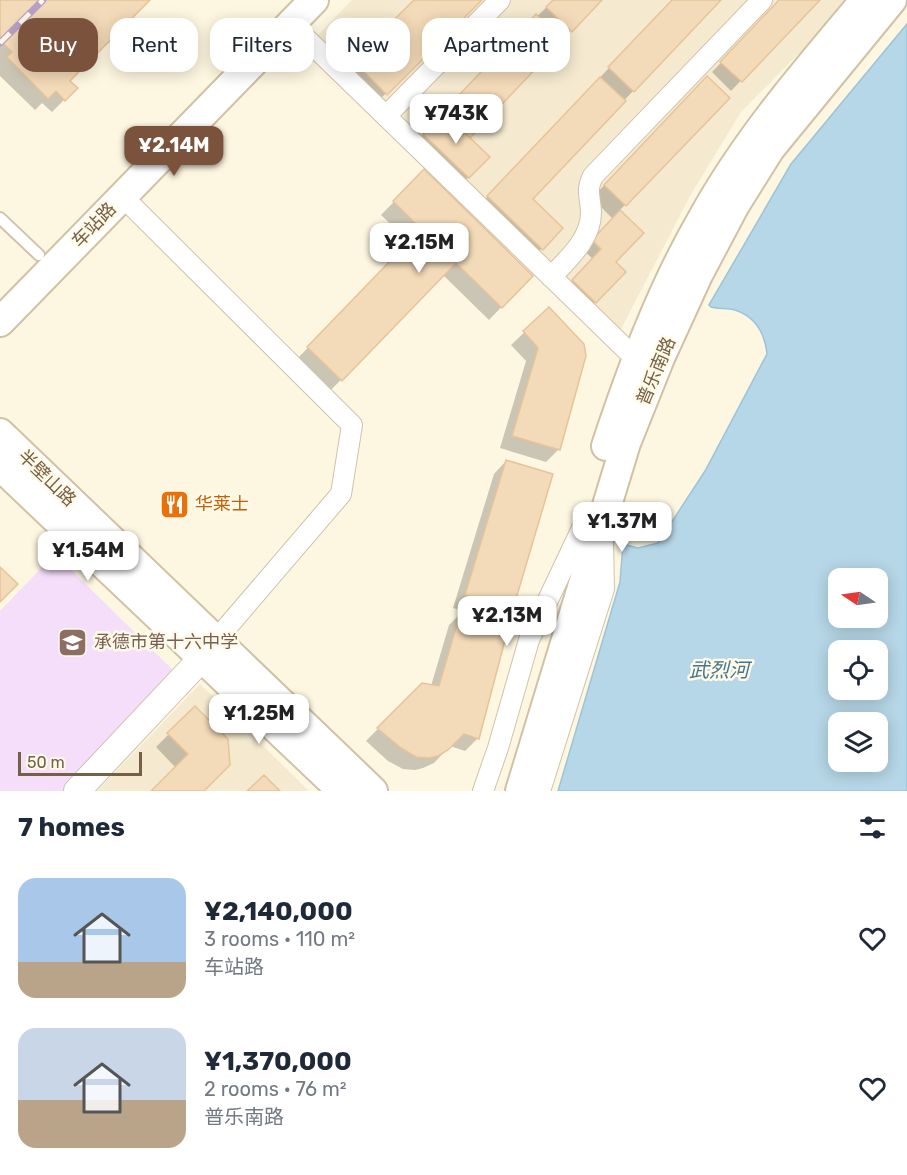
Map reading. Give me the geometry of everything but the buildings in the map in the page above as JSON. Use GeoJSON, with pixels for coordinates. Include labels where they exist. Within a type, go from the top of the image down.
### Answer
{"type":"FeatureCollection","features":[{"type":"Feature","properties":{"kind":"main road","name":"车站路"},"geometry":{"type":"LineString","coordinates":[[0,295],[290,12],[314,0]]}},
{"type":"Feature","properties":{"kind":"main road","name":"普乐南路"},"geometry":{"type":"LineString","coordinates":[[520,791],[594,521],[603,455],[637,360],[666,290],[702,219],[753,139],[865,0]]}},
{"type":"Feature","properties":{"kind":"main road","name":"普乐南路"},"geometry":{"type":"LineString","coordinates":[[502,791],[594,521],[660,358],[698,275],[735,205],[771,149],[892,0]]}},
{"type":"Feature","properties":{"kind":"main road","name":"车站路"},"geometry":{"type":"LineString","coordinates":[[0,322],[122,196],[290,12]]}},
{"type":"Feature","properties":{"kind":"main road","name":"半壁山路"},"geometry":{"type":"LineString","coordinates":[[0,433],[213,653]]}},
{"type":"Feature","properties":{"kind":"main road","name":"半壁山路"},"geometry":{"type":"LineString","coordinates":[[0,466],[213,653]]}},
{"type":"Feature","properties":{"kind":"main road"},"geometry":{"type":"LineString","coordinates":[[213,653],[342,791]]}},
{"type":"Feature","properties":{"kind":"main road"},"geometry":{"type":"LineString","coordinates":[[213,653],[373,791]]}},
{"type":"Feature","properties":{"kind":"street"},"geometry":{"type":"LineString","coordinates":[[386,116],[500,0]]}},
{"type":"Feature","properties":{"kind":"street"},"geometry":{"type":"LineString","coordinates":[[552,277],[581,243],[588,230],[591,216],[587,192],[593,176],[762,0]]}},
{"type":"Feature","properties":{"kind":"street"},"geometry":{"type":"LineString","coordinates":[[290,12],[386,116],[637,360]]}},
{"type":"Feature","properties":{"kind":"street"},"geometry":{"type":"LineString","coordinates":[[77,791],[213,653],[341,494],[352,425],[122,196]]}},
{"type":"Feature","properties":{"kind":"street"},"geometry":{"type":"LineString","coordinates":[[540,791],[604,589],[594,521]]}},
{"type":"Feature","properties":{"kind":"street"},"geometry":{"type":"LineString","coordinates":[[483,791],[498,748],[529,640],[594,521]]}},
{"type":"Feature","properties":{"kind":"lane"},"geometry":{"type":"LineString","coordinates":[[0,218],[39,255]]}},
{"type":"Feature","properties":{"kind":"shaded area"},"geometry":{"type":"Polygon","coordinates":[[[352,0],[844,0],[848,4],[741,112],[690,196],[619,333],[355,72],[410,72],[410,18],[335,18],[352,0]]]}},
{"type":"Feature","properties":{"kind":"shaded area"},"geometry":{"type":"Polygon","coordinates":[[[326,27],[326,43],[318,35],[326,27]]]}},
{"type":"Feature","properties":{"kind":"shaded area","name":"承德市第十六中学"},"geometry":{"type":"Polygon","coordinates":[[[55,554],[177,674],[63,791],[0,791],[0,611],[55,554]]]}},
{"type":"Feature","properties":{"kind":"shaded area"},"geometry":{"type":"Polygon","coordinates":[[[200,684],[309,791],[97,791],[200,684]]]}},
{"type":"Feature","properties":{"kind":"water","name":"武烈河"},"geometry":{"type":"Polygon","coordinates":[[[907,24],[907,791],[558,791],[620,582],[623,544],[638,548],[658,543],[705,471],[767,354],[762,333],[749,317],[735,310],[714,308],[709,305],[791,164],[907,24]]]}},
{"type":"Feature","properties":{"kind":"railway"},"geometry":{"type":"LineString","coordinates":[[0,43],[43,0]]}},
{"type":"Feature","properties":{"kind":"place","name":"华莱士"},"geometry":{"type":"Point","coordinates":[174,504]}},
{"type":"Feature","properties":{"kind":"place","name":"承德市第十六中学"},"geometry":{"type":"Point","coordinates":[73,642]}}]}
